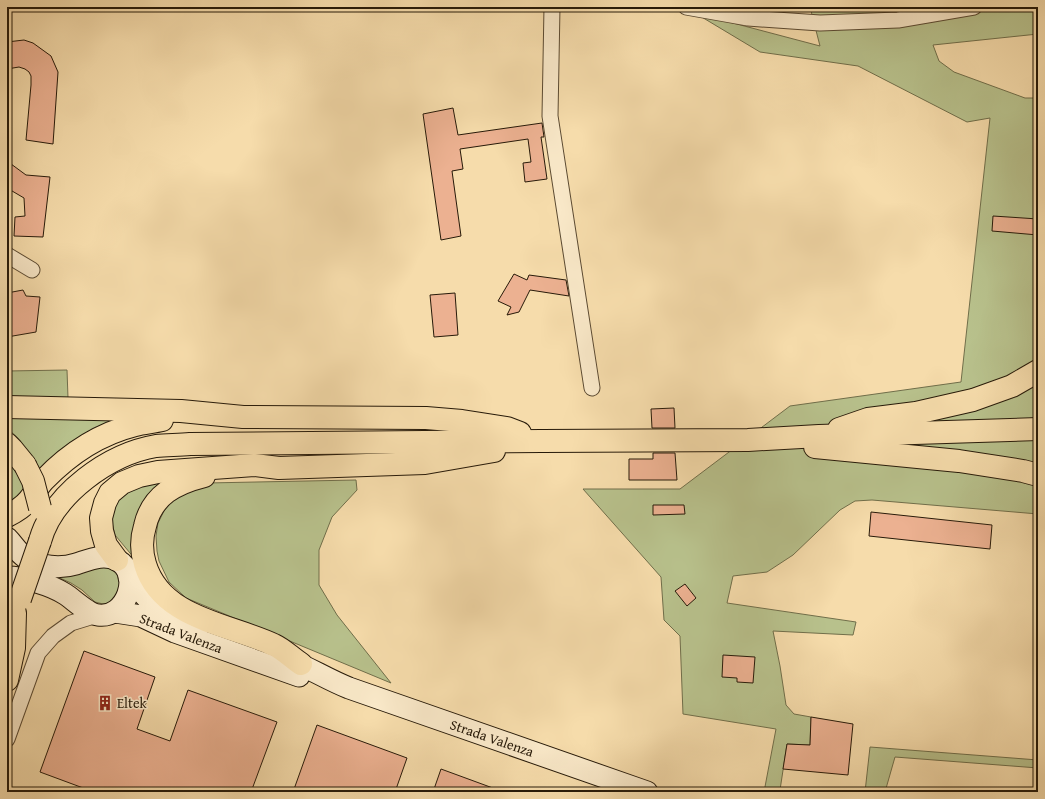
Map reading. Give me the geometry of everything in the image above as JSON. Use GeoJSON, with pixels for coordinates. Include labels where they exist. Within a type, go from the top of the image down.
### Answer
{"type":"FeatureCollection","features":[{"type":"Feature","properties":{"kind":"highway"},"geometry":{"type":"LineString","coordinates":[[819,436],[868,418],[916,413],[973,400],[1012,386],[1038,371]]}},
{"type":"Feature","properties":{"kind":"highway"},"geometry":{"type":"LineString","coordinates":[[7,406],[181,411],[243,417]]}},
{"type":"Feature","properties":{"kind":"highway"},"geometry":{"type":"LineString","coordinates":[[7,516],[14,513],[29,500],[40,483],[78,450],[106,435],[134,425],[163,420],[243,417],[426,418],[462,421],[507,428],[542,440]]}},
{"type":"Feature","properties":{"kind":"highway"},"geometry":{"type":"LineString","coordinates":[[7,635],[14,611],[41,538],[54,512],[69,493],[94,472],[124,456],[156,446],[190,444],[542,440],[748,440],[819,436],[1038,429]]}},
{"type":"Feature","properties":{"kind":"highway"},"geometry":{"type":"LineString","coordinates":[[123,569],[106,544],[102,531],[101,518],[110,493],[122,483],[139,476],[158,472],[254,465],[279,468],[425,463],[481,454],[542,440]]}},
{"type":"Feature","properties":{"kind":"highway"},"geometry":{"type":"LineString","coordinates":[[748,440],[959,461],[1023,471],[1038,475]]}},
{"type":"Feature","properties":{"kind":"highway"},"geometry":{"type":"LineString","coordinates":[[7,444],[25,465],[33,481],[40,508],[41,538]]}},
{"type":"Feature","properties":{"kind":"highway"},"geometry":{"type":"LineString","coordinates":[[279,468],[255,474],[205,476],[186,481],[170,489],[158,500],[146,521],[142,537],[142,556],[148,574],[158,590],[175,605],[207,620],[274,645],[301,664]]}},
{"type":"Feature","properties":{"kind":"highway"},"geometry":{"type":"LineString","coordinates":[[7,680],[14,648],[14,611]]}},
{"type":"Feature","properties":{"kind":"main road"},"geometry":{"type":"LineString","coordinates":[[7,538],[18,552],[26,558],[39,564],[64,567],[75,565],[91,559],[105,557],[123,569],[129,591],[124,604],[106,614],[86,609],[62,592],[49,586],[20,578],[7,577]]}},
{"type":"Feature","properties":{"kind":"main road","name":"Strada Valenza"},"geometry":{"type":"LineString","coordinates":[[123,569],[142,593],[157,607],[179,619],[301,664],[338,684]]}},
{"type":"Feature","properties":{"kind":"main road","name":"Strada Valenza"},"geometry":{"type":"LineString","coordinates":[[106,614],[141,616],[175,632],[297,675],[338,684],[647,792]]}},
{"type":"Feature","properties":{"kind":"street"},"geometry":{"type":"LineString","coordinates":[[552,7],[550,116],[592,388]]}},
{"type":"Feature","properties":{"kind":"street"},"geometry":{"type":"LineString","coordinates":[[686,7],[748,18],[820,23],[898,20],[974,7]]}},
{"type":"Feature","properties":{"kind":"street"},"geometry":{"type":"LineString","coordinates":[[7,255],[32,270]]}},
{"type":"Feature","properties":{"kind":"street"},"geometry":{"type":"LineString","coordinates":[[7,739],[38,653],[53,636],[71,623],[106,614]]}},
{"type":"Feature","properties":{"kind":"green space"},"geometry":{"type":"Polygon","coordinates":[[[810,7],[1038,7],[1038,34],[933,45],[939,61],[954,72],[1025,98],[1038,98],[1038,514],[872,500],[855,501],[840,510],[793,555],[767,572],[733,576],[727,603],[856,622],[853,635],[773,631],[786,705],[794,714],[811,717],[810,745],[787,744],[780,790],[795,792],[764,792],[776,729],[683,714],[680,636],[664,620],[661,577],[583,489],[680,489],[790,406],[961,382],[990,118],[967,122],[858,66],[760,52],[695,13],[820,46],[810,7]]]}},
{"type":"Feature","properties":{"kind":"green space"},"geometry":{"type":"Polygon","coordinates":[[[67,370],[68,398],[7,396],[7,371],[67,370]]]}},
{"type":"Feature","properties":{"kind":"green space"},"geometry":{"type":"Polygon","coordinates":[[[7,412],[113,415],[114,422],[41,470],[18,438],[7,428],[7,412]]]}},
{"type":"Feature","properties":{"kind":"green space"},"geometry":{"type":"Polygon","coordinates":[[[7,450],[28,486],[7,507],[7,450]]]}},
{"type":"Feature","properties":{"kind":"green space"},"geometry":{"type":"Polygon","coordinates":[[[356,480],[357,490],[332,517],[319,550],[319,585],[337,615],[391,683],[186,598],[169,582],[159,561],[156,536],[158,523],[164,511],[175,496],[207,483],[356,480]]]}},
{"type":"Feature","properties":{"kind":"green space"},"geometry":{"type":"Polygon","coordinates":[[[161,481],[162,486],[135,559],[115,535],[111,519],[114,504],[126,492],[141,486],[161,481]]]}},
{"type":"Feature","properties":{"kind":"green space"},"geometry":{"type":"Polygon","coordinates":[[[101,565],[115,568],[123,588],[110,603],[103,604],[95,602],[82,590],[53,575],[101,565]]]}},
{"type":"Feature","properties":{"kind":"green space"},"geometry":{"type":"Polygon","coordinates":[[[870,747],[1038,760],[1038,768],[895,757],[885,792],[865,792],[870,747]]]}},
{"type":"Feature","properties":{"kind":"building"},"geometry":{"type":"Polygon","coordinates":[[[24,40],[33,43],[51,56],[58,72],[53,144],[26,140],[31,76],[25,69],[19,67],[7,69],[7,42],[24,40]]]}},
{"type":"Feature","properties":{"kind":"building"},"geometry":{"type":"Polygon","coordinates":[[[453,108],[458,135],[542,123],[544,137],[541,137],[547,179],[525,182],[523,163],[531,162],[528,139],[460,149],[463,169],[452,171],[461,236],[441,240],[423,114],[453,108]]]}},
{"type":"Feature","properties":{"kind":"building"},"geometry":{"type":"Polygon","coordinates":[[[7,161],[26,175],[50,177],[43,237],[14,236],[15,217],[25,216],[24,198],[7,188],[7,161]]]}},
{"type":"Feature","properties":{"kind":"building"},"geometry":{"type":"Polygon","coordinates":[[[993,216],[1038,219],[1038,235],[992,231],[993,216]]]}},
{"type":"Feature","properties":{"kind":"building"},"geometry":{"type":"Polygon","coordinates":[[[514,274],[527,280],[529,275],[566,280],[569,296],[530,290],[519,312],[507,315],[511,307],[498,301],[514,274]]]}},
{"type":"Feature","properties":{"kind":"building"},"geometry":{"type":"Polygon","coordinates":[[[23,290],[26,296],[40,297],[36,332],[7,337],[7,293],[23,290]]]}},
{"type":"Feature","properties":{"kind":"building"},"geometry":{"type":"Polygon","coordinates":[[[455,293],[458,335],[434,337],[430,295],[455,293]]]}},
{"type":"Feature","properties":{"kind":"building"},"geometry":{"type":"Polygon","coordinates":[[[674,408],[675,428],[652,428],[651,409],[674,408]]]}},
{"type":"Feature","properties":{"kind":"building"},"geometry":{"type":"Polygon","coordinates":[[[653,453],[675,453],[677,480],[629,480],[629,459],[653,459],[653,453]]]}},
{"type":"Feature","properties":{"kind":"building"},"geometry":{"type":"Polygon","coordinates":[[[653,505],[684,505],[685,514],[653,515],[653,505]]]}},
{"type":"Feature","properties":{"kind":"building"},"geometry":{"type":"Polygon","coordinates":[[[871,512],[992,525],[990,549],[869,536],[871,512]]]}},
{"type":"Feature","properties":{"kind":"building"},"geometry":{"type":"Polygon","coordinates":[[[685,584],[696,598],[687,606],[675,591],[685,584]]]}},
{"type":"Feature","properties":{"kind":"building"},"geometry":{"type":"Polygon","coordinates":[[[84,651],[155,677],[137,729],[170,741],[188,690],[277,722],[251,792],[94,792],[40,772],[84,651]]]}},
{"type":"Feature","properties":{"kind":"building"},"geometry":{"type":"Polygon","coordinates":[[[723,655],[755,657],[753,683],[737,682],[737,678],[722,677],[723,655]]]}},
{"type":"Feature","properties":{"kind":"building"},"geometry":{"type":"Polygon","coordinates":[[[811,717],[853,724],[848,775],[783,769],[787,744],[810,745],[811,717]]]}},
{"type":"Feature","properties":{"kind":"building"},"geometry":{"type":"Polygon","coordinates":[[[317,725],[407,758],[395,792],[293,792],[317,725]]]}},
{"type":"Feature","properties":{"kind":"building"},"geometry":{"type":"Polygon","coordinates":[[[441,769],[501,791],[501,792],[433,792],[441,769]]]}},
{"type":"Feature","properties":{"kind":"place","name":"Eltek"},"geometry":{"type":"Point","coordinates":[105,703]}}]}
